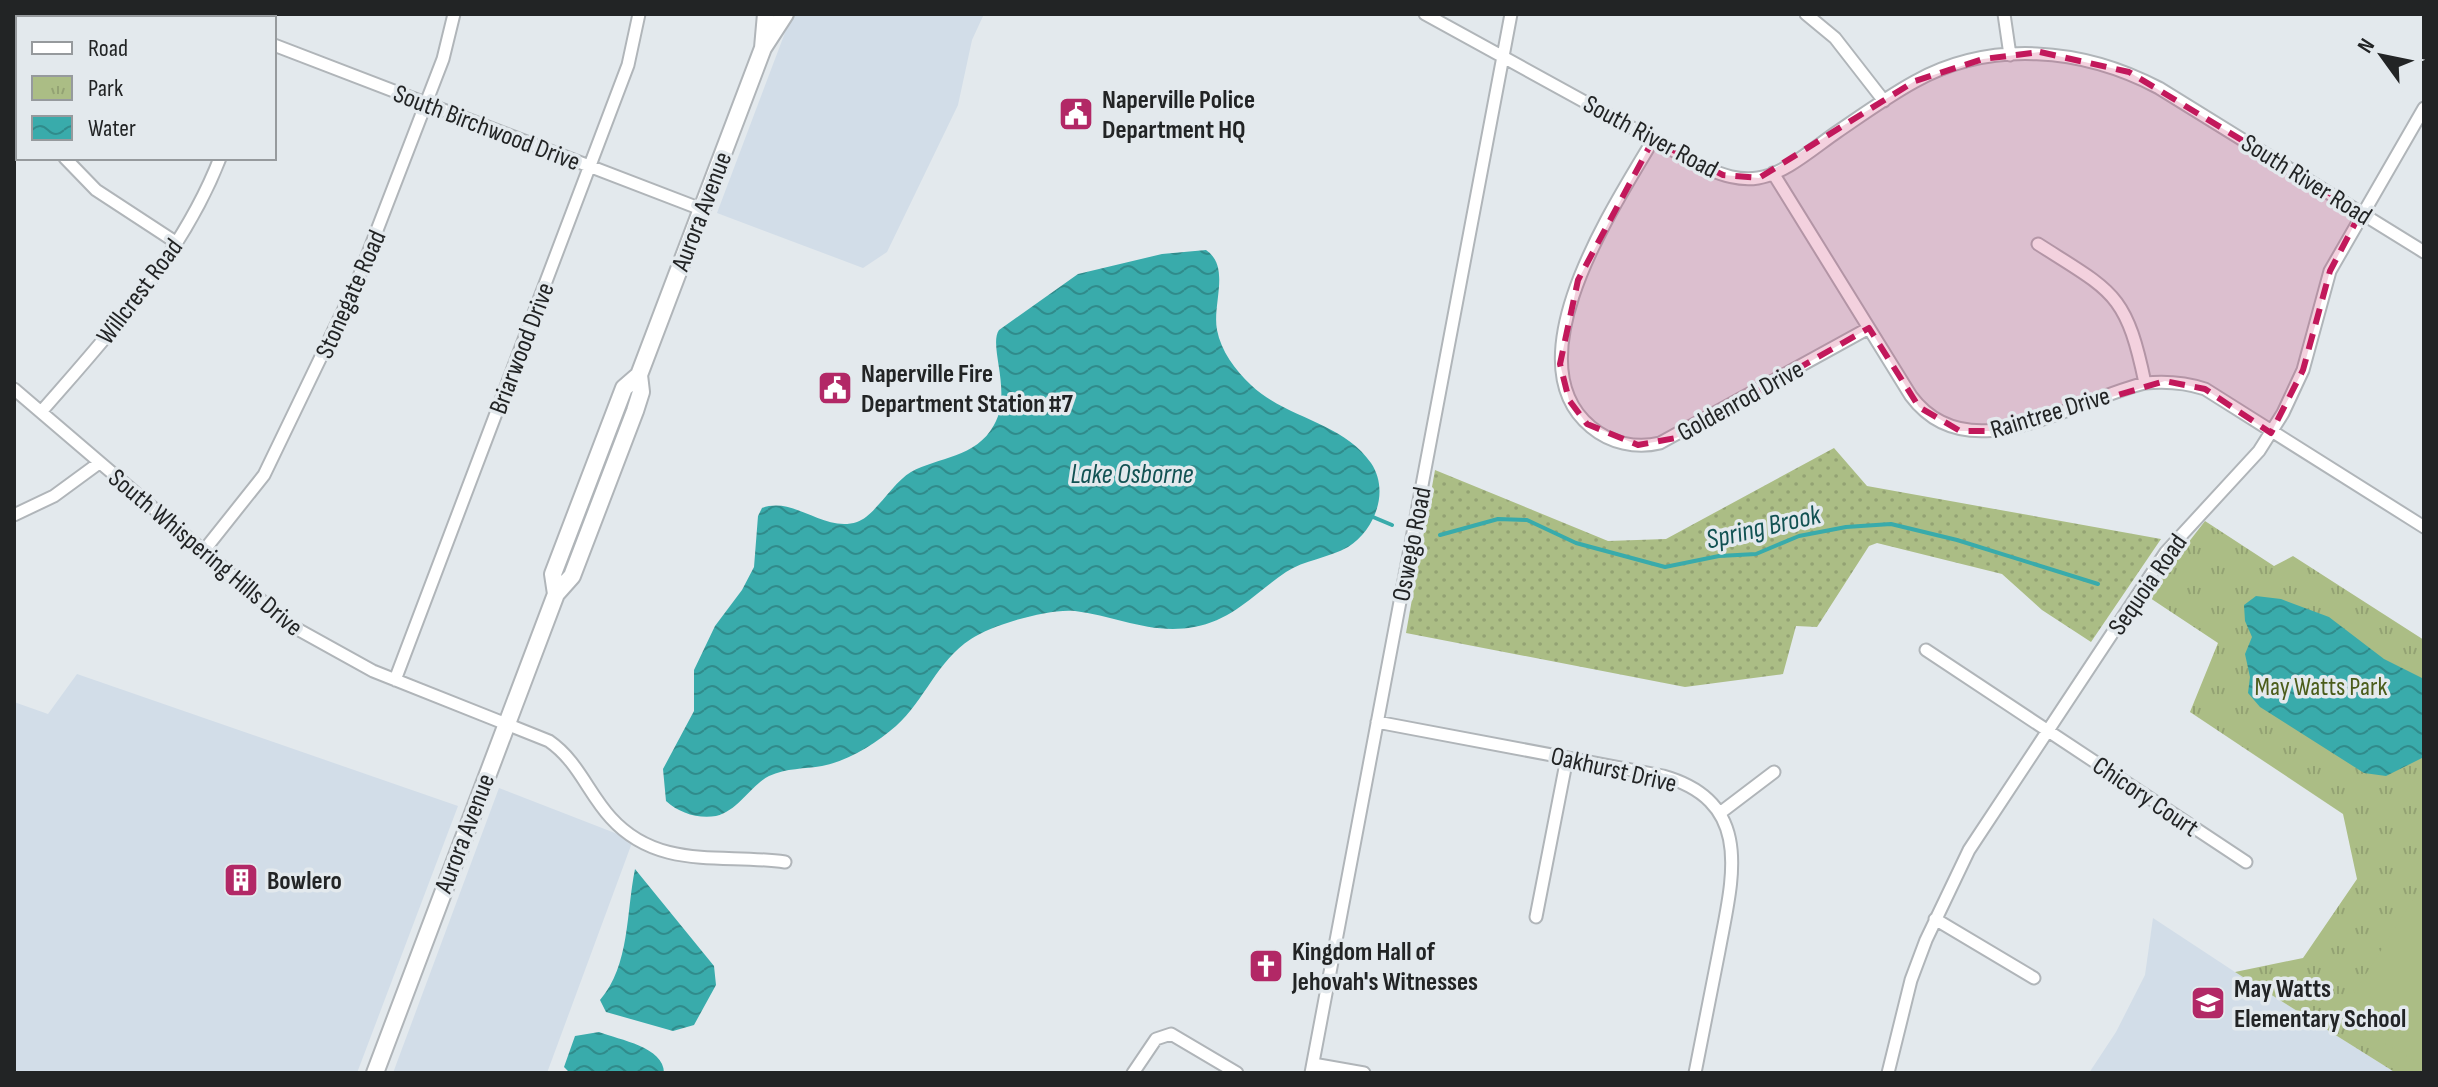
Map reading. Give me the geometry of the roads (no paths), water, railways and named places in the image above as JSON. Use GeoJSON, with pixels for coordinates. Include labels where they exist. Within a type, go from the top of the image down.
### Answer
{"type":"FeatureCollection","features":[{"type":"Feature","properties":{"kind":"main road","name":"Aurora Avenue"},"geometry":{"type":"LineString","coordinates":[[763,48],[766,14]]}},
{"type":"Feature","properties":{"kind":"main road","name":"Aurora Avenue"},"geometry":{"type":"LineString","coordinates":[[375,1073],[556,594],[553,574],[618,402],[624,388],[639,375],[763,48],[785,14]]}},
{"type":"Feature","properties":{"kind":"street","name":"Stonegate Road"},"geometry":{"type":"LineString","coordinates":[[202,553],[246,501],[280,446],[357,282],[426,104],[454,14]]}},
{"type":"Feature","properties":{"kind":"street","name":"Briarwood Drive"},"geometry":{"type":"LineString","coordinates":[[395,680],[628,65],[639,14]]}},
{"type":"Feature","properties":{"kind":"street","name":"South River Road"},"geometry":{"type":"LineString","coordinates":[[1425,14],[1653,140],[1723,175],[1759,178],[1773,173],[1884,101],[1939,71],[2010,55],[2060,54],[2129,72],[2424,252]]}},
{"type":"Feature","properties":{"kind":"street","name":"Oswego Road"},"geometry":{"type":"LineString","coordinates":[[1312,1068],[1511,14]]}},
{"type":"Feature","properties":{"kind":"street"},"geometry":{"type":"LineString","coordinates":[[1806,14],[1835,38],[1884,101]]}},
{"type":"Feature","properties":{"kind":"street"},"geometry":{"type":"LineString","coordinates":[[2004,14],[2010,55]]}},
{"type":"Feature","properties":{"kind":"street","name":"South Birchwood Drive"},"geometry":{"type":"LineString","coordinates":[[276,46],[701,209]]}},
{"type":"Feature","properties":{"kind":"street","name":"Sequoia Road"},"geometry":{"type":"LineString","coordinates":[[1888,1073],[1911,980],[1935,919],[1969,850],[2166,552],[2259,451],[2271,433],[2303,370],[2330,271],[2361,212],[2424,108]]}},
{"type":"Feature","properties":{"kind":"street","name":"Goldenrod Drive"},"geometry":{"type":"LineString","coordinates":[[1653,140],[1594,245],[1574,295],[1563,345],[1562,382],[1569,400],[1587,424],[1617,442],[1660,443],[1869,328]]}},
{"type":"Feature","properties":{"kind":"street"},"geometry":{"type":"LineString","coordinates":[[67,160],[96,190],[177,243]]}},
{"type":"Feature","properties":{"kind":"street","name":"Willcrest Road"},"geometry":{"type":"LineString","coordinates":[[41,412],[162,267],[200,204],[219,160]]}},
{"type":"Feature","properties":{"kind":"street","name":"Raintree Drive"},"geometry":{"type":"LineString","coordinates":[[1773,173],[1919,407],[1941,425],[1960,431],[1998,431],[2145,383],[2178,382],[2205,389],[2424,527]]}},
{"type":"Feature","properties":{"kind":"street"},"geometry":{"type":"LineString","coordinates":[[2038,244],[2103,286],[2120,304],[2133,330],[2145,383]]}},
{"type":"Feature","properties":{"kind":"street","name":"South Whispering Hills Drive"},"geometry":{"type":"LineString","coordinates":[[14,389],[202,553],[290,625],[339,655],[506,722],[561,749],[612,819],[648,846],[687,858],[785,862]]}},
{"type":"Feature","properties":{"kind":"street"},"geometry":{"type":"LineString","coordinates":[[14,515],[54,496],[99,463]]}},
{"type":"Feature","properties":{"kind":"street","name":"Chicory Court"},"geometry":{"type":"LineString","coordinates":[[1926,650],[2246,862]]}},
{"type":"Feature","properties":{"kind":"street","name":"Oakhurst Drive"},"geometry":{"type":"LineString","coordinates":[[1377,722],[1675,779],[1700,793],[1720,813]]}},
{"type":"Feature","properties":{"kind":"street"},"geometry":{"type":"LineString","coordinates":[[1536,917],[1567,758]]}},
{"type":"Feature","properties":{"kind":"street"},"geometry":{"type":"LineString","coordinates":[[1695,1073],[1734,864],[1733,847],[1720,813],[1774,772]]}},
{"type":"Feature","properties":{"kind":"street"},"geometry":{"type":"LineString","coordinates":[[1935,919],[2034,978]]}},
{"type":"Feature","properties":{"kind":"street"},"geometry":{"type":"LineString","coordinates":[[1133,1073],[1156,1039],[1171,1034],[1237,1073]]}},
{"type":"Feature","properties":{"kind":"street"},"geometry":{"type":"LineString","coordinates":[[1312,1068],[1364,1073]]}},
{"type":"Feature","properties":{"kind":"water","name":"Lake Osborne"},"geometry":{"type":"Polygon","coordinates":[[[1206,250],[1218,266],[1217,330],[1234,367],[1265,396],[1346,438],[1359,449],[1377,474],[1377,509],[1358,540],[1341,551],[1293,568],[1232,612],[1194,627],[1163,629],[1090,613],[1064,611],[1036,615],[992,628],[971,639],[949,658],[896,726],[852,756],[832,764],[775,773],[731,809],[716,816],[689,814],[666,801],[663,769],[694,711],[694,670],[715,626],[742,590],[754,567],[758,516],[762,508],[786,507],[833,523],[845,524],[864,519],[904,477],[967,450],[986,436],[994,425],[1001,398],[996,347],[999,330],[1078,274],[1162,254],[1206,250]]]}},
{"type":"Feature","properties":{"kind":"water"},"geometry":{"type":"Polygon","coordinates":[[[2256,596],[2281,599],[2329,617],[2384,659],[2424,679],[2424,757],[2386,776],[2364,773],[2260,707],[2248,693],[2250,677],[2245,654],[2252,637],[2245,621],[2244,605],[2256,596]]]}},
{"type":"Feature","properties":{"kind":"water"},"geometry":{"type":"Polygon","coordinates":[[[635,869],[714,966],[716,985],[694,1025],[673,1031],[606,1012],[600,1000],[610,986],[622,955],[635,869]]]}},
{"type":"Feature","properties":{"kind":"water"},"geometry":{"type":"Polygon","coordinates":[[[599,1032],[649,1051],[662,1064],[664,1073],[570,1073],[564,1067],[575,1036],[599,1032]]]}},
{"type":"Feature","properties":{"kind":"waterway","name":"Spring Brook"},"geometry":{"type":"LineString","coordinates":[[1373,517],[1392,525]]}},
{"type":"Feature","properties":{"kind":"waterway","name":"Spring Brook"},"geometry":{"type":"LineString","coordinates":[[1440,535],[1498,519],[1527,520],[1576,543],[1665,567],[1719,556],[1756,554],[1799,536],[1846,527],[1891,524],[1957,540],[2098,584]]}},
{"type":"Feature","properties":{"kind":"place","name":"Naperville Police Department HQ"},"geometry":{"type":"Point","coordinates":[1076,114]}},
{"type":"Feature","properties":{"kind":"place","name":"Naperville Fire Department Station #7"},"geometry":{"type":"Point","coordinates":[835,388]}},
{"type":"Feature","properties":{"kind":"place","name":"Bowlero"},"geometry":{"type":"Point","coordinates":[241,880]}},
{"type":"Feature","properties":{"kind":"place","name":"Kingdom Hall of Jehovah's Witnesses"},"geometry":{"type":"Point","coordinates":[1266,966]}},
{"type":"Feature","properties":{"kind":"place","name":"May Watts Elementary School"},"geometry":{"type":"Point","coordinates":[2208,1003]}},
{"type":"Feature","properties":{"kind":"park label","name":"May Watts Park"},"geometry":{"type":"Point","coordinates":[2321,686]}}]}
